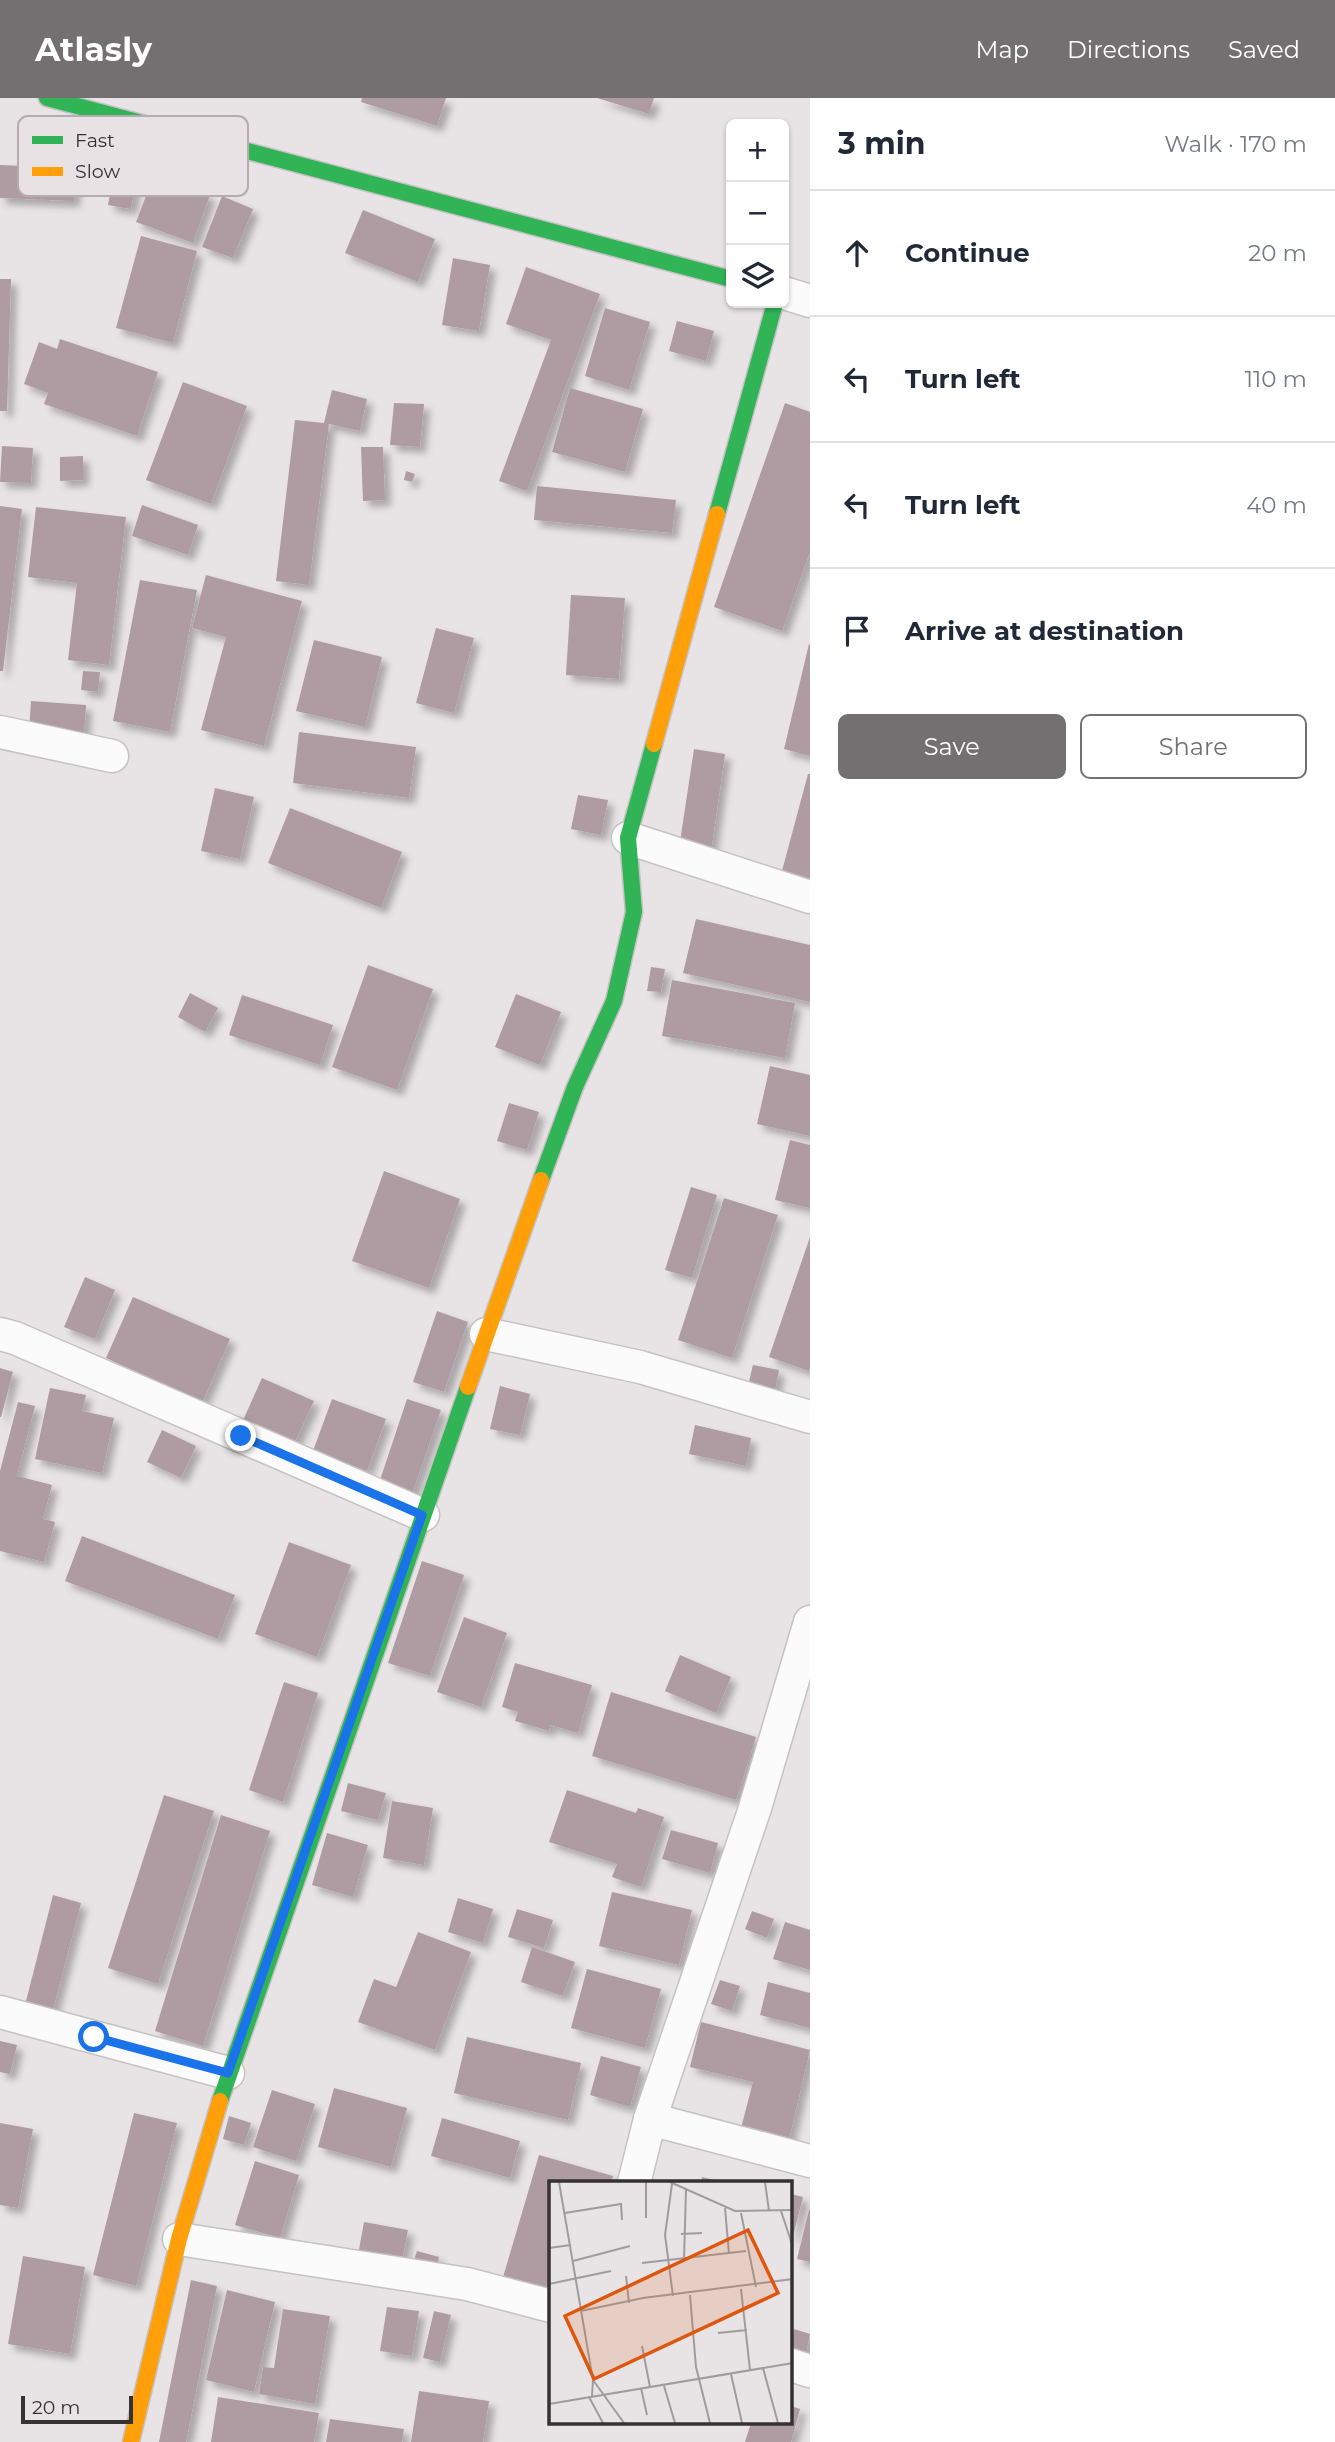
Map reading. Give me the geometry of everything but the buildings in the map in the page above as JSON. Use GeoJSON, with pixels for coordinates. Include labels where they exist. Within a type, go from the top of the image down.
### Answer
{"type":"FeatureCollection","features":[{"type":"Feature","properties":{"kind":"street"},"geometry":{"type":"LineString","coordinates":[[47,98],[115,116]]}},
{"type":"Feature","properties":{"kind":"street"},"geometry":{"type":"LineString","coordinates":[[248,151],[726,278]]}},
{"type":"Feature","properties":{"kind":"street"},"geometry":{"type":"LineString","coordinates":[[789,295],[810,301]]}},
{"type":"Feature","properties":{"kind":"street"},"geometry":{"type":"LineString","coordinates":[[131,2442],[179,2239],[228,2073],[486,1334],[575,1087],[614,1001],[634,912],[628,838],[774,308]]}},
{"type":"Feature","properties":{"kind":"street"},"geometry":{"type":"LineString","coordinates":[[0,733],[112,756]]}},
{"type":"Feature","properties":{"kind":"street"},"geometry":{"type":"LineString","coordinates":[[628,838],[810,897]]}},
{"type":"Feature","properties":{"kind":"street"},"geometry":{"type":"LineString","coordinates":[[0,1334],[15,1338],[422,1515]]}},
{"type":"Feature","properties":{"kind":"street"},"geometry":{"type":"LineString","coordinates":[[486,1334],[640,1367],[810,1418]]}},
{"type":"Feature","properties":{"kind":"street"},"geometry":{"type":"LineString","coordinates":[[634,2181],[650,2119],[755,1808],[810,1622]]}},
{"type":"Feature","properties":{"kind":"street"},"geometry":{"type":"LineString","coordinates":[[0,2012],[228,2073]]}},
{"type":"Feature","properties":{"kind":"street"},"geometry":{"type":"LineString","coordinates":[[650,2119],[810,2161]]}},
{"type":"Feature","properties":{"kind":"street"},"geometry":{"type":"LineString","coordinates":[[179,2239],[467,2284],[549,2305]]}},
{"type":"Feature","properties":{"kind":"street"},"geometry":{"type":"LineString","coordinates":[[792,2365],[810,2371]]}},
{"type":"Feature","properties":{"kind":"traffic: fast"},"geometry":{"type":"LineString","coordinates":[[47,98],[115,116]]}},
{"type":"Feature","properties":{"kind":"traffic: fast"},"geometry":{"type":"LineString","coordinates":[[248,151],[726,278]]}},
{"type":"Feature","properties":{"kind":"traffic: fast"},"geometry":{"type":"LineString","coordinates":[[717,514],[774,308]]}},
{"type":"Feature","properties":{"kind":"traffic: fast"},"geometry":{"type":"LineString","coordinates":[[541,1180],[575,1087],[614,1001],[634,912],[628,838],[654,744]]}},
{"type":"Feature","properties":{"kind":"traffic: fast"},"geometry":{"type":"LineString","coordinates":[[220,2101],[468,1387]]}},
{"type":"Feature","properties":{"kind":"traffic: slow"},"geometry":{"type":"LineString","coordinates":[[654,744],[717,514]]}},
{"type":"Feature","properties":{"kind":"traffic: slow"},"geometry":{"type":"LineString","coordinates":[[468,1387],[541,1180]]}},
{"type":"Feature","properties":{"kind":"traffic: slow"},"geometry":{"type":"LineString","coordinates":[[131,2442],[179,2239],[220,2101]]}},
{"type":"Feature","properties":{"kind":"route"},"geometry":{"type":"LineString","coordinates":[[94,2037],[228,2073],[422,1515],[241,1436]]}}]}
